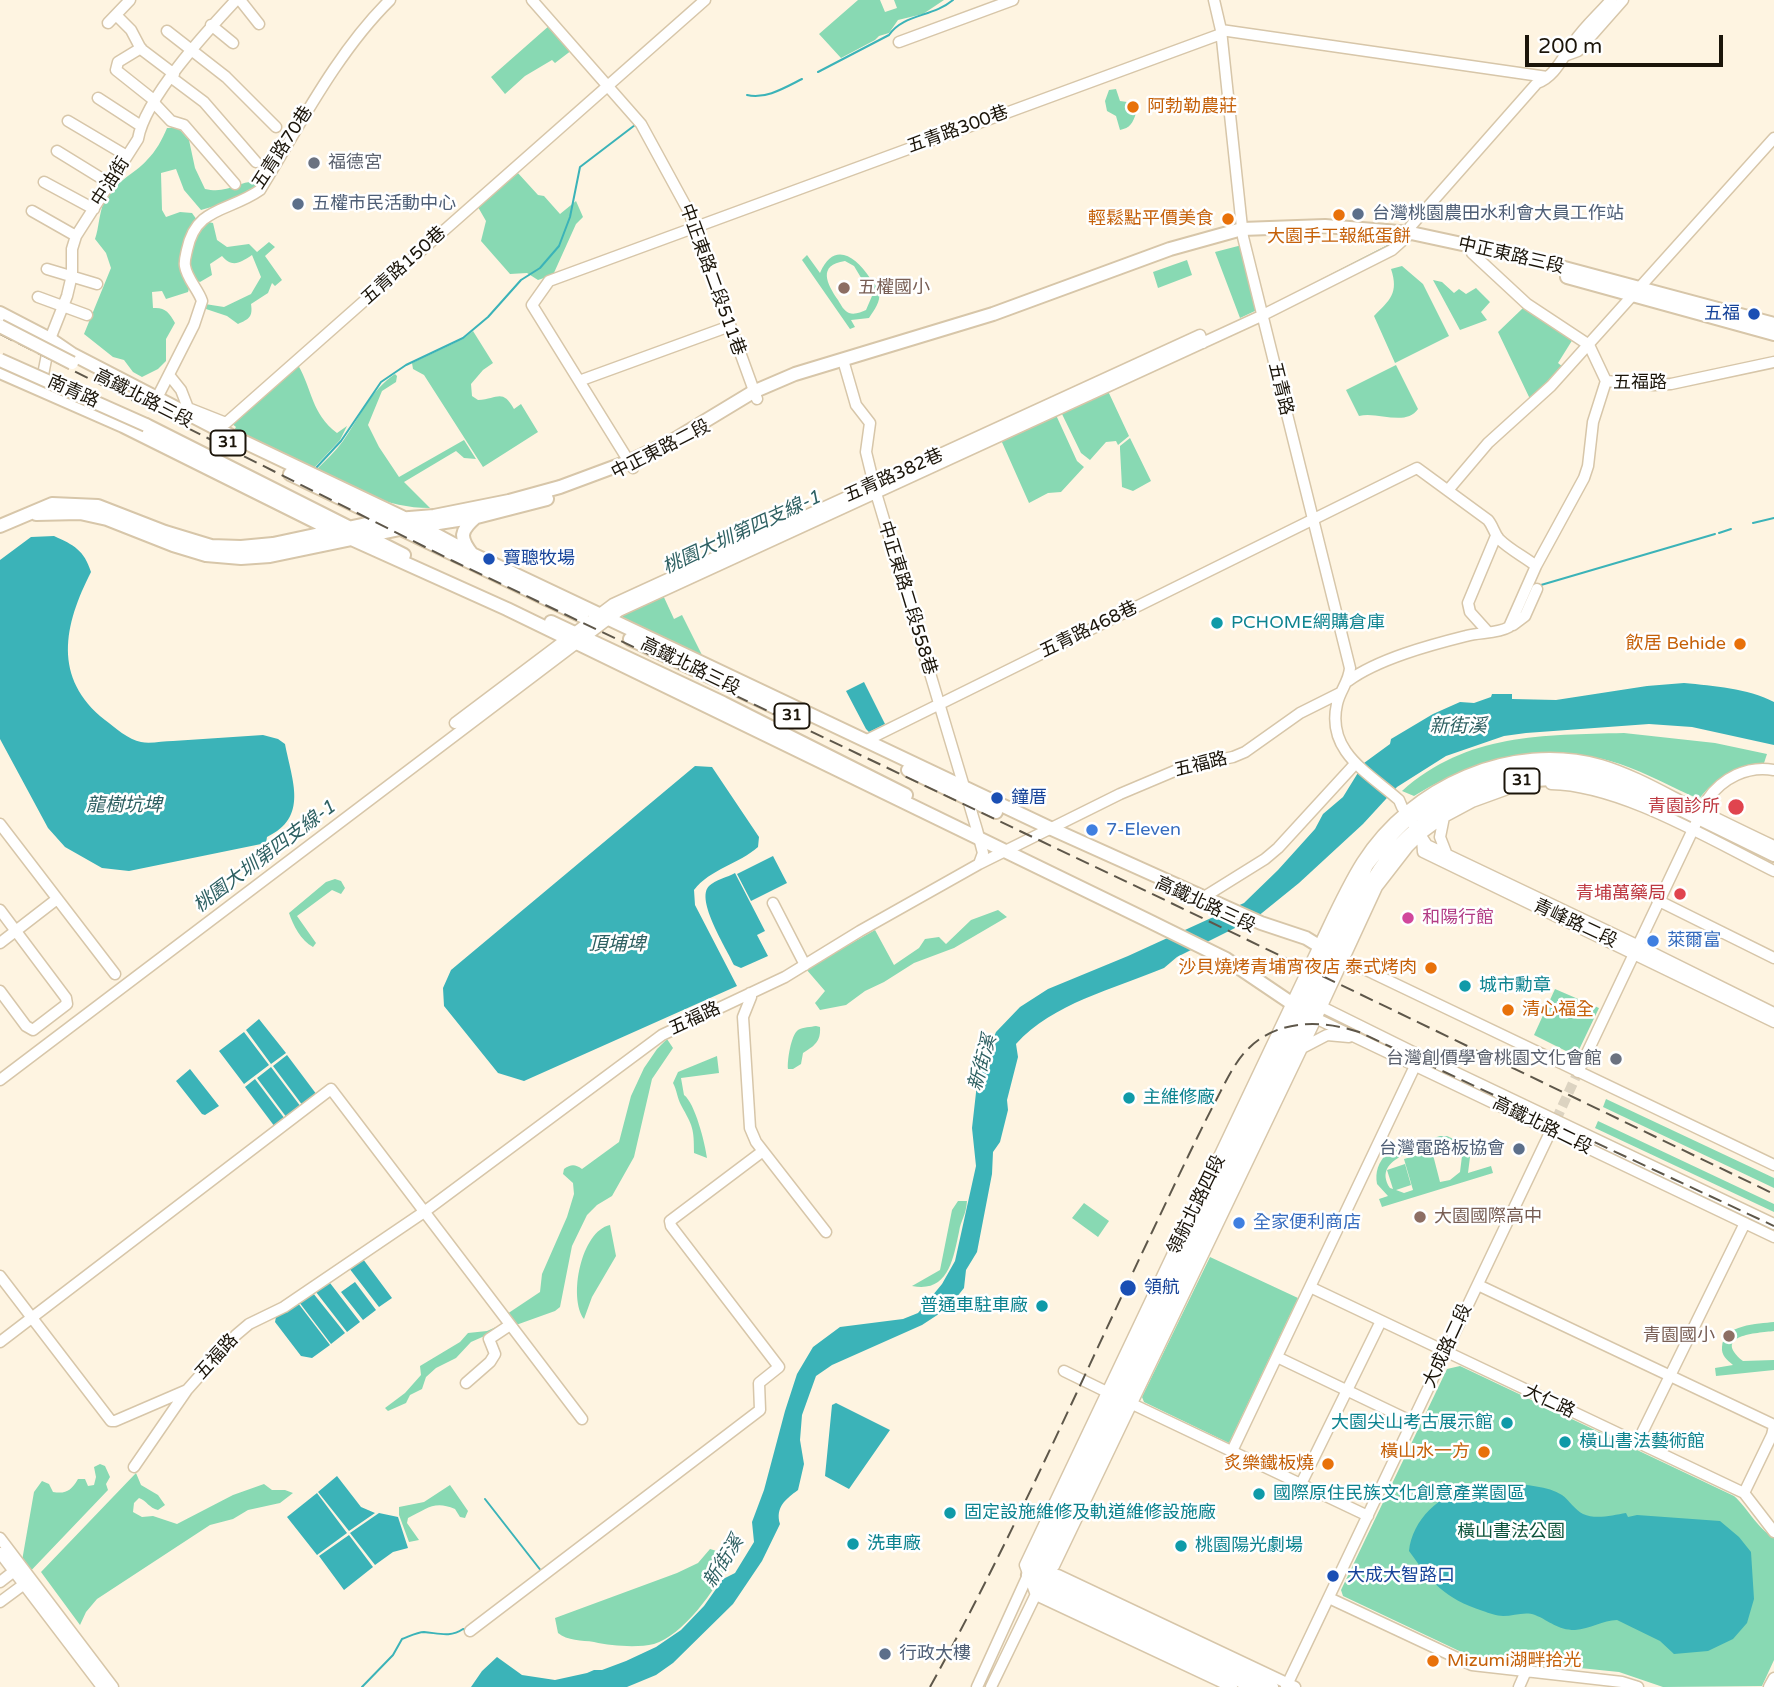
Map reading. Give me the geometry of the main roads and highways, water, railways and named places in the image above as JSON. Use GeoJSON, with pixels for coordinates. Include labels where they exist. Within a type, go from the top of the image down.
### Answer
{"type":"FeatureCollection","features":[{"type":"Feature","properties":{"kind":"main road","name":"中正東路三段"},"geometry":{"type":"LineString","coordinates":[[1242,233],[1409,236],[1527,258],[1774,334]]}},
{"type":"Feature","properties":{"kind":"main road","name":"中正東路二段"},"geometry":{"type":"LineString","coordinates":[[420,526],[525,506],[677,446],[755,395],[844,363],[994,322],[1242,233]]}},
{"type":"Feature","properties":{"kind":"main road","name":"中正東路三段"},"geometry":{"type":"LineString","coordinates":[[1409,236],[1774,324]]}},
{"type":"Feature","properties":{"kind":"main road","name":"南青路"},"geometry":{"type":"LineString","coordinates":[[0,313],[48,346],[62,348],[157,398]]}},
{"type":"Feature","properties":{"kind":"main road","name":"南青路"},"geometry":{"type":"LineString","coordinates":[[0,326],[72,363]]}},
{"type":"Feature","properties":{"kind":"main road","name":"南青路"},"geometry":{"type":"LineString","coordinates":[[0,360],[146,425]]}},
{"type":"Feature","properties":{"kind":"main road","name":"高鐵北路三段"},"geometry":{"type":"LineString","coordinates":[[72,363],[385,520]]}},
{"type":"Feature","properties":{"kind":"main road","name":"南青路"},"geometry":{"type":"LineString","coordinates":[[0,372],[124,426]]}},
{"type":"Feature","properties":{"kind":"main road","name":"高鐵北路三段"},"geometry":{"type":"LineString","coordinates":[[157,398],[376,506],[588,629],[978,834]]}},
{"type":"Feature","properties":{"kind":"main road","name":"高鐵北路三段"},"geometry":{"type":"LineString","coordinates":[[146,425],[350,533],[508,609],[588,629],[710,677],[1161,884],[1206,900],[1300,945],[1331,953]]}},
{"type":"Feature","properties":{"kind":"main road","name":"高鐵北路三段"},"geometry":{"type":"LineString","coordinates":[[124,426],[336,532],[350,533]]}},
{"type":"Feature","properties":{"kind":"main road","name":"中正東路二段"},"geometry":{"type":"LineString","coordinates":[[350,533],[366,536],[402,523],[509,501],[631,464]]}},
{"type":"Feature","properties":{"kind":"main road","name":"中正東路二段"},"geometry":{"type":"LineString","coordinates":[[0,526],[52,504],[90,506],[112,511],[164,532],[211,546],[241,547],[336,532]]}},
{"type":"Feature","properties":{"kind":"main road"},"geometry":{"type":"LineString","coordinates":[[295,540],[302,525],[298,512]]}},
{"type":"Feature","properties":{"kind":"main road","name":"中正東路二段"},"geometry":{"type":"LineString","coordinates":[[22,515],[80,513],[107,519],[144,535],[206,555],[241,558],[270,556],[385,520],[402,523]]}},
{"type":"Feature","properties":{"kind":"main road"},"geometry":{"type":"LineString","coordinates":[[472,554],[465,545],[463,532],[477,517]]}},
{"type":"Feature","properties":{"kind":"main road","name":"高鐵北路三段"},"geometry":{"type":"LineString","coordinates":[[402,523],[420,526],[472,554],[704,704],[815,760],[1010,849],[1206,946],[1273,989],[1307,1007]]}},
{"type":"Feature","properties":{"kind":"main road","name":"高鐵北路三段"},"geometry":{"type":"LineString","coordinates":[[366,536],[488,593],[753,687],[966,793]]}},
{"type":"Feature","properties":{"kind":"main road"},"geometry":{"type":"LineString","coordinates":[[488,593],[508,609]]}},
{"type":"Feature","properties":{"kind":"main road"},"geometry":{"type":"LineString","coordinates":[[710,677],[753,687]]}},
{"type":"Feature","properties":{"kind":"main road"},"geometry":{"type":"LineString","coordinates":[[704,704],[751,717]]}},
{"type":"Feature","properties":{"kind":"main road","name":"31"},"geometry":{"type":"LineString","coordinates":[[1331,953],[1367,865],[1383,845],[1413,823],[1473,793],[1500,784],[1570,779],[1620,791],[1774,855]]}},
{"type":"Feature","properties":{"kind":"main road","name":"31"},"geometry":{"type":"LineString","coordinates":[[1696,821],[1774,864]]}},
{"type":"Feature","properties":{"kind":"main road","name":"領航北路四段"},"geometry":{"type":"LineString","coordinates":[[1035,1583],[1331,953]]}},
{"type":"Feature","properties":{"kind":"main road"},"geometry":{"type":"LineString","coordinates":[[1035,1583],[1253,1687]]}},
{"type":"Feature","properties":{"kind":"main road"},"geometry":{"type":"LineString","coordinates":[[1035,1583],[1272,1687]]}},
{"type":"Feature","properties":{"kind":"water","name":"龍樹坑埤"},"geometry":{"type":"Polygon","coordinates":[[[54,536],[77,549],[85,558],[91,572],[74,612],[68,650],[70,669],[77,687],[88,704],[105,720],[127,736],[145,743],[263,735],[285,744],[293,784],[293,809],[289,819],[267,837],[266,843],[129,871],[102,868],[65,847],[48,828],[0,739],[0,560],[31,537],[54,536]]]}},
{"type":"Feature","properties":{"kind":"water"},"geometry":{"type":"Polygon","coordinates":[[[864,682],[885,724],[869,732],[846,691],[864,682]]]}},
{"type":"Feature","properties":{"kind":"water","name":"新街溪"},"geometry":{"type":"Polygon","coordinates":[[[1684,683],[1742,691],[1774,702],[1774,745],[1692,727],[1649,724],[1504,736],[1446,756],[1397,787],[1363,824],[1299,883],[1257,917],[1177,957],[1164,968],[1066,1007],[1031,1030],[1016,1044],[1018,1057],[1007,1100],[1008,1110],[1000,1142],[993,1152],[992,1174],[977,1252],[966,1270],[964,1288],[948,1308],[922,1325],[832,1365],[816,1376],[802,1415],[800,1440],[804,1464],[798,1490],[780,1508],[780,1524],[762,1561],[733,1604],[673,1663],[656,1675],[627,1687],[471,1687],[482,1671],[497,1657],[522,1675],[555,1680],[602,1670],[626,1661],[656,1647],[681,1630],[704,1606],[723,1579],[735,1573],[754,1542],[752,1522],[764,1490],[785,1411],[797,1374],[813,1347],[840,1327],[903,1319],[918,1313],[942,1284],[955,1261],[976,1166],[972,1128],[978,1075],[996,1032],[1020,1007],[1048,989],[1244,903],[1315,829],[1323,814],[1343,797],[1364,763],[1390,744],[1391,739],[1433,714],[1460,702],[1474,703],[1491,697],[1492,694],[1512,694],[1512,699],[1556,700],[1684,683]]]}},
{"type":"Feature","properties":{"kind":"water","name":"頂埔埤"},"geometry":{"type":"Polygon","coordinates":[[[695,766],[712,767],[759,837],[758,847],[708,877],[694,890],[695,905],[737,986],[524,1081],[498,1073],[444,1006],[443,988],[451,970],[695,766]]]}},
{"type":"Feature","properties":{"kind":"water"},"geometry":{"type":"Polygon","coordinates":[[[773,856],[787,883],[751,901],[737,874],[773,856]]]}},
{"type":"Feature","properties":{"kind":"water"},"geometry":{"type":"Polygon","coordinates":[[[735,873],[765,931],[757,935],[768,956],[741,968],[734,965],[706,902],[709,886],[735,873]]]}},
{"type":"Feature","properties":{"kind":"water"},"geometry":{"type":"Polygon","coordinates":[[[259,1019],[286,1053],[271,1064],[246,1030],[259,1019]]]}},
{"type":"Feature","properties":{"kind":"water"},"geometry":{"type":"Polygon","coordinates":[[[244,1032],[269,1065],[244,1084],[219,1051],[244,1032]]]}},
{"type":"Feature","properties":{"kind":"water"},"geometry":{"type":"Polygon","coordinates":[[[287,1055],[317,1095],[303,1106],[273,1066],[287,1055]]]}},
{"type":"Feature","properties":{"kind":"water"},"geometry":{"type":"Polygon","coordinates":[[[271,1067],[301,1107],[287,1118],[257,1078],[271,1067]]]}},
{"type":"Feature","properties":{"kind":"water"},"geometry":{"type":"Polygon","coordinates":[[[190,1069],[219,1106],[205,1115],[176,1081],[190,1069]]]}},
{"type":"Feature","properties":{"kind":"water"},"geometry":{"type":"Polygon","coordinates":[[[255,1079],[285,1119],[275,1127],[245,1087],[255,1079]]]}},
{"type":"Feature","properties":{"kind":"water"},"geometry":{"type":"Polygon","coordinates":[[[363,1259],[392,1298],[379,1307],[349,1268],[363,1259]]]}},
{"type":"Feature","properties":{"kind":"water"},"geometry":{"type":"Polygon","coordinates":[[[355,1282],[376,1310],[363,1320],[341,1292],[355,1282]]]}},
{"type":"Feature","properties":{"kind":"water"},"geometry":{"type":"Polygon","coordinates":[[[330,1283],[360,1322],[347,1332],[316,1292],[330,1283]]]}},
{"type":"Feature","properties":{"kind":"water"},"geometry":{"type":"Polygon","coordinates":[[[313,1293],[345,1333],[331,1344],[299,1302],[313,1293]]]}},
{"type":"Feature","properties":{"kind":"water"},"geometry":{"type":"Polygon","coordinates":[[[298,1303],[330,1345],[312,1358],[301,1356],[275,1322],[276,1317],[298,1303]]]}},
{"type":"Feature","properties":{"kind":"water"},"geometry":{"type":"Polygon","coordinates":[[[836,1403],[890,1430],[849,1489],[825,1476],[832,1405],[836,1403]]]}},
{"type":"Feature","properties":{"kind":"water"},"geometry":{"type":"Polygon","coordinates":[[[337,1476],[361,1507],[375,1513],[349,1531],[318,1492],[337,1476]]]}},
{"type":"Feature","properties":{"kind":"water"},"geometry":{"type":"Polygon","coordinates":[[[1509,1483],[1536,1486],[1556,1492],[1580,1512],[1593,1517],[1626,1513],[1628,1517],[1637,1515],[1720,1521],[1739,1537],[1751,1552],[1754,1599],[1747,1623],[1733,1639],[1708,1651],[1674,1654],[1660,1641],[1617,1620],[1569,1630],[1531,1614],[1498,1616],[1458,1601],[1432,1581],[1425,1572],[1409,1551],[1411,1540],[1429,1510],[1448,1496],[1470,1487],[1509,1483]]]}},
{"type":"Feature","properties":{"kind":"water"},"geometry":{"type":"Polygon","coordinates":[[[317,1493],[347,1533],[317,1555],[287,1517],[317,1493]]]}},
{"type":"Feature","properties":{"kind":"water"},"geometry":{"type":"Polygon","coordinates":[[[379,1513],[398,1517],[408,1548],[393,1552],[375,1565],[350,1533],[379,1513]]]}},
{"type":"Feature","properties":{"kind":"water"},"geometry":{"type":"Polygon","coordinates":[[[349,1535],[373,1567],[344,1590],[319,1556],[349,1535]]]}},
{"type":"Feature","properties":{"kind":"waterway"},"geometry":{"type":"LineString","coordinates":[[818,72],[889,35],[902,23],[937,10],[953,0]]}},
{"type":"Feature","properties":{"kind":"waterway"},"geometry":{"type":"LineString","coordinates":[[1562,49],[1568,43]]}},
{"type":"Feature","properties":{"kind":"waterway"},"geometry":{"type":"LineString","coordinates":[[747,95],[768,94],[802,79]]}},
{"type":"Feature","properties":{"kind":"waterway"},"geometry":{"type":"LineString","coordinates":[[315,469],[341,441],[381,382],[406,365],[463,338],[488,317],[521,280],[540,268],[559,246],[570,217],[580,167],[635,125]]}},
{"type":"Feature","properties":{"kind":"waterway","name":"桃園大圳第四支線-1"},"geometry":{"type":"LineString","coordinates":[[1283,300],[1390,245]]}},
{"type":"Feature","properties":{"kind":"waterway"},"geometry":{"type":"LineString","coordinates":[[1753,523],[1774,518]]}},
{"type":"Feature","properties":{"kind":"waterway"},"geometry":{"type":"LineString","coordinates":[[1719,533],[1731,529]]}},
{"type":"Feature","properties":{"kind":"waterway"},"geometry":{"type":"LineString","coordinates":[[1541,585],[1715,534]]}},
{"type":"Feature","properties":{"kind":"waterway","name":"桃園大圳第四支線-1"},"geometry":{"type":"LineString","coordinates":[[480,710],[489,703]]}},
{"type":"Feature","properties":{"kind":"waterway"},"geometry":{"type":"LineString","coordinates":[[485,1499],[542,1572]]}},
{"type":"Feature","properties":{"kind":"waterway"},"geometry":{"type":"LineString","coordinates":[[362,1687],[393,1655],[402,1639],[421,1632],[449,1634],[467,1630]]}},
{"type":"Feature","properties":{"kind":"tunnel"},"geometry":{"type":"LineString","coordinates":[[1556,1120],[1578,1072]]}},
{"type":"Feature","properties":{"kind":"railway"},"geometry":{"type":"LineString","coordinates":[[0,334],[453,561],[1774,1194]]}},
{"type":"Feature","properties":{"kind":"railway"},"geometry":{"type":"LineString","coordinates":[[930,1687],[1017,1518],[1213,1106],[1238,1061],[1261,1038],[1287,1027],[1316,1024],[1359,1032],[1774,1226]]}},
{"type":"Feature","properties":{"kind":"place","name":"阿勃勒農莊"},"geometry":{"type":"Point","coordinates":[1133,107]}},
{"type":"Feature","properties":{"kind":"place","name":"福德宮"},"geometry":{"type":"Point","coordinates":[314,163]}},
{"type":"Feature","properties":{"kind":"place","name":"五權市民活動中心"},"geometry":{"type":"Point","coordinates":[298,204]}},
{"type":"Feature","properties":{"kind":"place","name":"台灣桃園農田水利會大員工作站"},"geometry":{"type":"Point","coordinates":[1358,214]}},
{"type":"Feature","properties":{"kind":"place","name":"大園手工報紙蛋餅"},"geometry":{"type":"Point","coordinates":[1339,215]}},
{"type":"Feature","properties":{"kind":"place","name":"輕鬆點平價美食"},"geometry":{"type":"Point","coordinates":[1228,219]}},
{"type":"Feature","properties":{"kind":"place","name":"五權國小"},"geometry":{"type":"Point","coordinates":[844,288]}},
{"type":"Feature","properties":{"kind":"place","name":"五福"},"geometry":{"type":"Point","coordinates":[1754,314]}},
{"type":"Feature","properties":{"kind":"place","name":"寶聰牧場"},"geometry":{"type":"Point","coordinates":[489,559]}},
{"type":"Feature","properties":{"kind":"place","name":"PCHOME網購倉庫"},"geometry":{"type":"Point","coordinates":[1217,623]}},
{"type":"Feature","properties":{"kind":"place","name":"飲居 Behide"},"geometry":{"type":"Point","coordinates":[1740,644]}},
{"type":"Feature","properties":{"kind":"place","name":"鐘厝"},"geometry":{"type":"Point","coordinates":[997,798]}},
{"type":"Feature","properties":{"kind":"place","name":"青園診所"},"geometry":{"type":"Point","coordinates":[1736,807]}},
{"type":"Feature","properties":{"kind":"place","name":"7-Eleven"},"geometry":{"type":"Point","coordinates":[1092,830]}},
{"type":"Feature","properties":{"kind":"place","name":"青埔萬藥局"},"geometry":{"type":"Point","coordinates":[1680,894]}},
{"type":"Feature","properties":{"kind":"place","name":"和陽行館"},"geometry":{"type":"Point","coordinates":[1408,918]}},
{"type":"Feature","properties":{"kind":"place","name":"萊爾富"},"geometry":{"type":"Point","coordinates":[1653,941]}},
{"type":"Feature","properties":{"kind":"place","name":"沙貝燒烤青埔宵夜店 泰式烤肉"},"geometry":{"type":"Point","coordinates":[1431,968]}},
{"type":"Feature","properties":{"kind":"place","name":"城市勳章"},"geometry":{"type":"Point","coordinates":[1465,986]}},
{"type":"Feature","properties":{"kind":"place","name":"清心福全"},"geometry":{"type":"Point","coordinates":[1508,1010]}},
{"type":"Feature","properties":{"kind":"place","name":"台灣創價學會桃園文化會館"},"geometry":{"type":"Point","coordinates":[1616,1059]}},
{"type":"Feature","properties":{"kind":"place","name":"主維修廠"},"geometry":{"type":"Point","coordinates":[1129,1098]}},
{"type":"Feature","properties":{"kind":"place","name":"台灣電路板協會"},"geometry":{"type":"Point","coordinates":[1519,1149]}},
{"type":"Feature","properties":{"kind":"place","name":"大園國際高中"},"geometry":{"type":"Point","coordinates":[1420,1217]}},
{"type":"Feature","properties":{"kind":"place","name":"全家便利商店"},"geometry":{"type":"Point","coordinates":[1239,1223]}},
{"type":"Feature","properties":{"kind":"place","name":"領航"},"geometry":{"type":"Point","coordinates":[1128,1288]}},
{"type":"Feature","properties":{"kind":"place","name":"普通車駐車廠"},"geometry":{"type":"Point","coordinates":[1042,1306]}},
{"type":"Feature","properties":{"kind":"place","name":"青園國小"},"geometry":{"type":"Point","coordinates":[1729,1336]}},
{"type":"Feature","properties":{"kind":"place","name":"大園尖山考古展示館"},"geometry":{"type":"Point","coordinates":[1507,1423]}},
{"type":"Feature","properties":{"kind":"place","name":"橫山書法藝術館"},"geometry":{"type":"Point","coordinates":[1565,1442]}},
{"type":"Feature","properties":{"kind":"place","name":"橫山水一方"},"geometry":{"type":"Point","coordinates":[1484,1452]}},
{"type":"Feature","properties":{"kind":"place","name":"炙樂鐵板燒"},"geometry":{"type":"Point","coordinates":[1328,1464]}},
{"type":"Feature","properties":{"kind":"place","name":"國際原住民族文化創意產業園區"},"geometry":{"type":"Point","coordinates":[1259,1494]}},
{"type":"Feature","properties":{"kind":"place","name":"固定設施維修及軌道維修設施廠"},"geometry":{"type":"Point","coordinates":[950,1513]}},
{"type":"Feature","properties":{"kind":"place","name":"洗車廠"},"geometry":{"type":"Point","coordinates":[853,1544]}},
{"type":"Feature","properties":{"kind":"place","name":"桃園陽光劇場"},"geometry":{"type":"Point","coordinates":[1181,1546]}},
{"type":"Feature","properties":{"kind":"place","name":"大成大智路口"},"geometry":{"type":"Point","coordinates":[1333,1576]}},
{"type":"Feature","properties":{"kind":"place","name":"行政大樓"},"geometry":{"type":"Point","coordinates":[885,1654]}},
{"type":"Feature","properties":{"kind":"place","name":"Mizumi湖畔拾光"},"geometry":{"type":"Point","coordinates":[1433,1661]}},
{"type":"Feature","properties":{"kind":"park label","name":"橫山書法公園"},"geometry":{"type":"Point","coordinates":[1511,1532]}}]}
